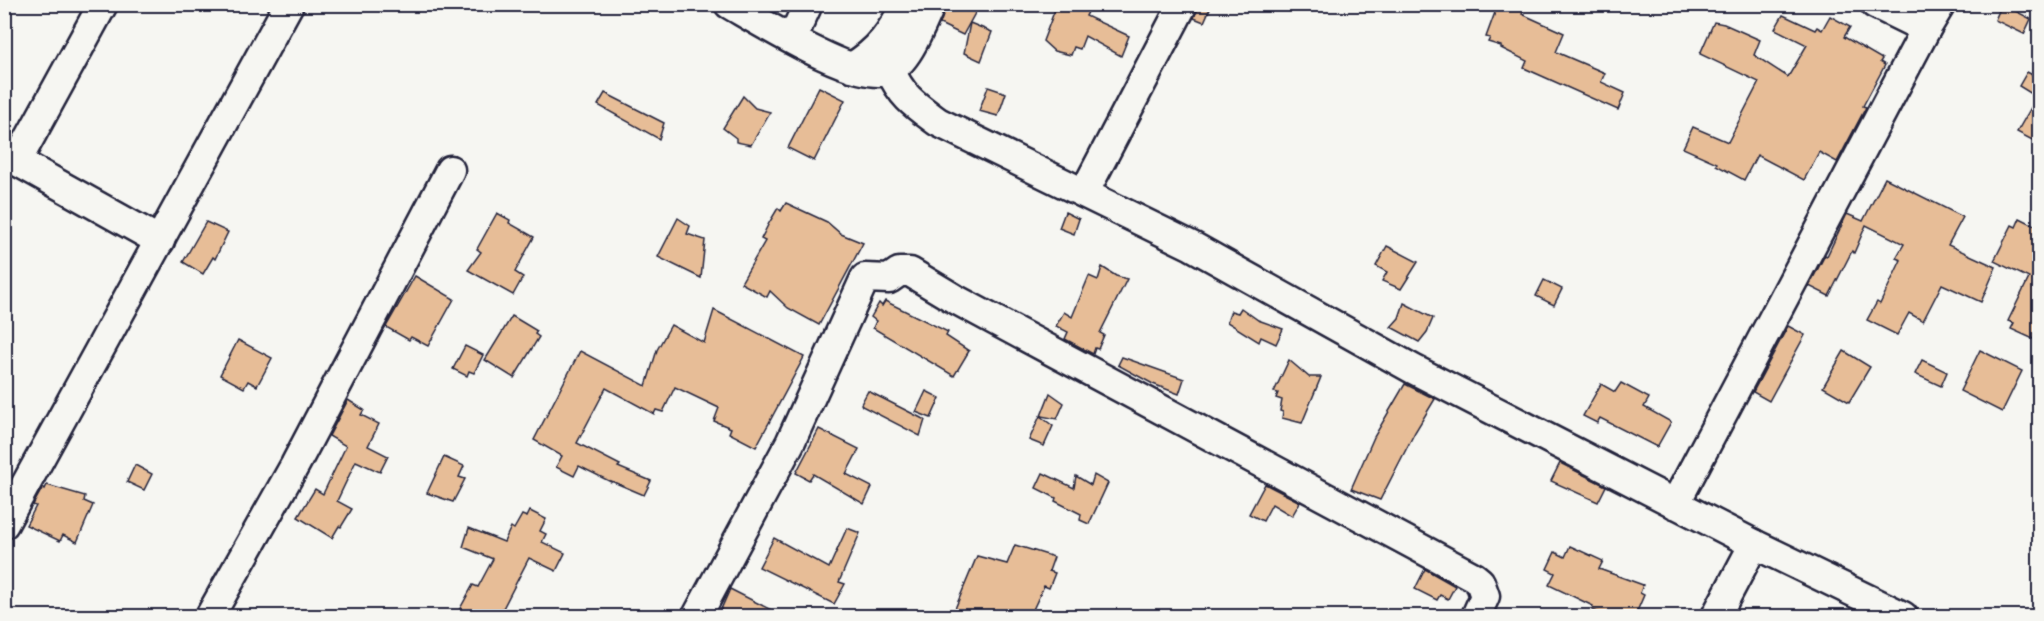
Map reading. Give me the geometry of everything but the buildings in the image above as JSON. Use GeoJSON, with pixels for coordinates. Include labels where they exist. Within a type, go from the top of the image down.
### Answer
{"type":"FeatureCollection","features":[{"type":"Feature","properties":{"kind":"street"},"geometry":{"type":"LineString","coordinates":[[103,4],[11,158],[160,241]]}},
{"type":"Feature","properties":{"kind":"street"},"geometry":{"type":"LineString","coordinates":[[4,524],[290,4]]}},
{"type":"Feature","properties":{"kind":"street"},"geometry":{"type":"LineString","coordinates":[[729,4],[827,57],[860,71],[890,70],[905,56],[896,26]]}},
{"type":"Feature","properties":{"kind":"street"},"geometry":{"type":"LineString","coordinates":[[792,39],[808,4]]}},
{"type":"Feature","properties":{"kind":"street"},"geometry":{"type":"LineString","coordinates":[[852,67],[871,56],[896,26],[906,4]]}},
{"type":"Feature","properties":{"kind":"street"},"geometry":{"type":"LineString","coordinates":[[896,26],[931,4]]}},
{"type":"Feature","properties":{"kind":"street"},"geometry":{"type":"LineString","coordinates":[[1084,193],[1183,4]]}},
{"type":"Feature","properties":{"kind":"street"},"geometry":{"type":"LineString","coordinates":[[1875,4],[1926,29]]}},
{"type":"Feature","properties":{"kind":"street"},"geometry":{"type":"LineString","coordinates":[[1675,504],[1941,4]]}},
{"type":"Feature","properties":{"kind":"street"},"geometry":{"type":"LineString","coordinates":[[890,70],[897,87],[908,101],[938,122],[1192,246],[1413,369],[1754,544],[1903,616]]}},
{"type":"Feature","properties":{"kind":"street"},"geometry":{"type":"LineString","coordinates":[[210,616],[295,465],[450,170]]}},
{"type":"Feature","properties":{"kind":"street"},"geometry":{"type":"LineString","coordinates":[[697,616],[790,443],[866,278],[889,279],[899,272],[910,272],[955,299],[1474,577],[1480,582],[1485,596],[1476,616]]}},
{"type":"Feature","properties":{"kind":"street"},"geometry":{"type":"LineString","coordinates":[[1716,616],[1754,544]]}}]}
